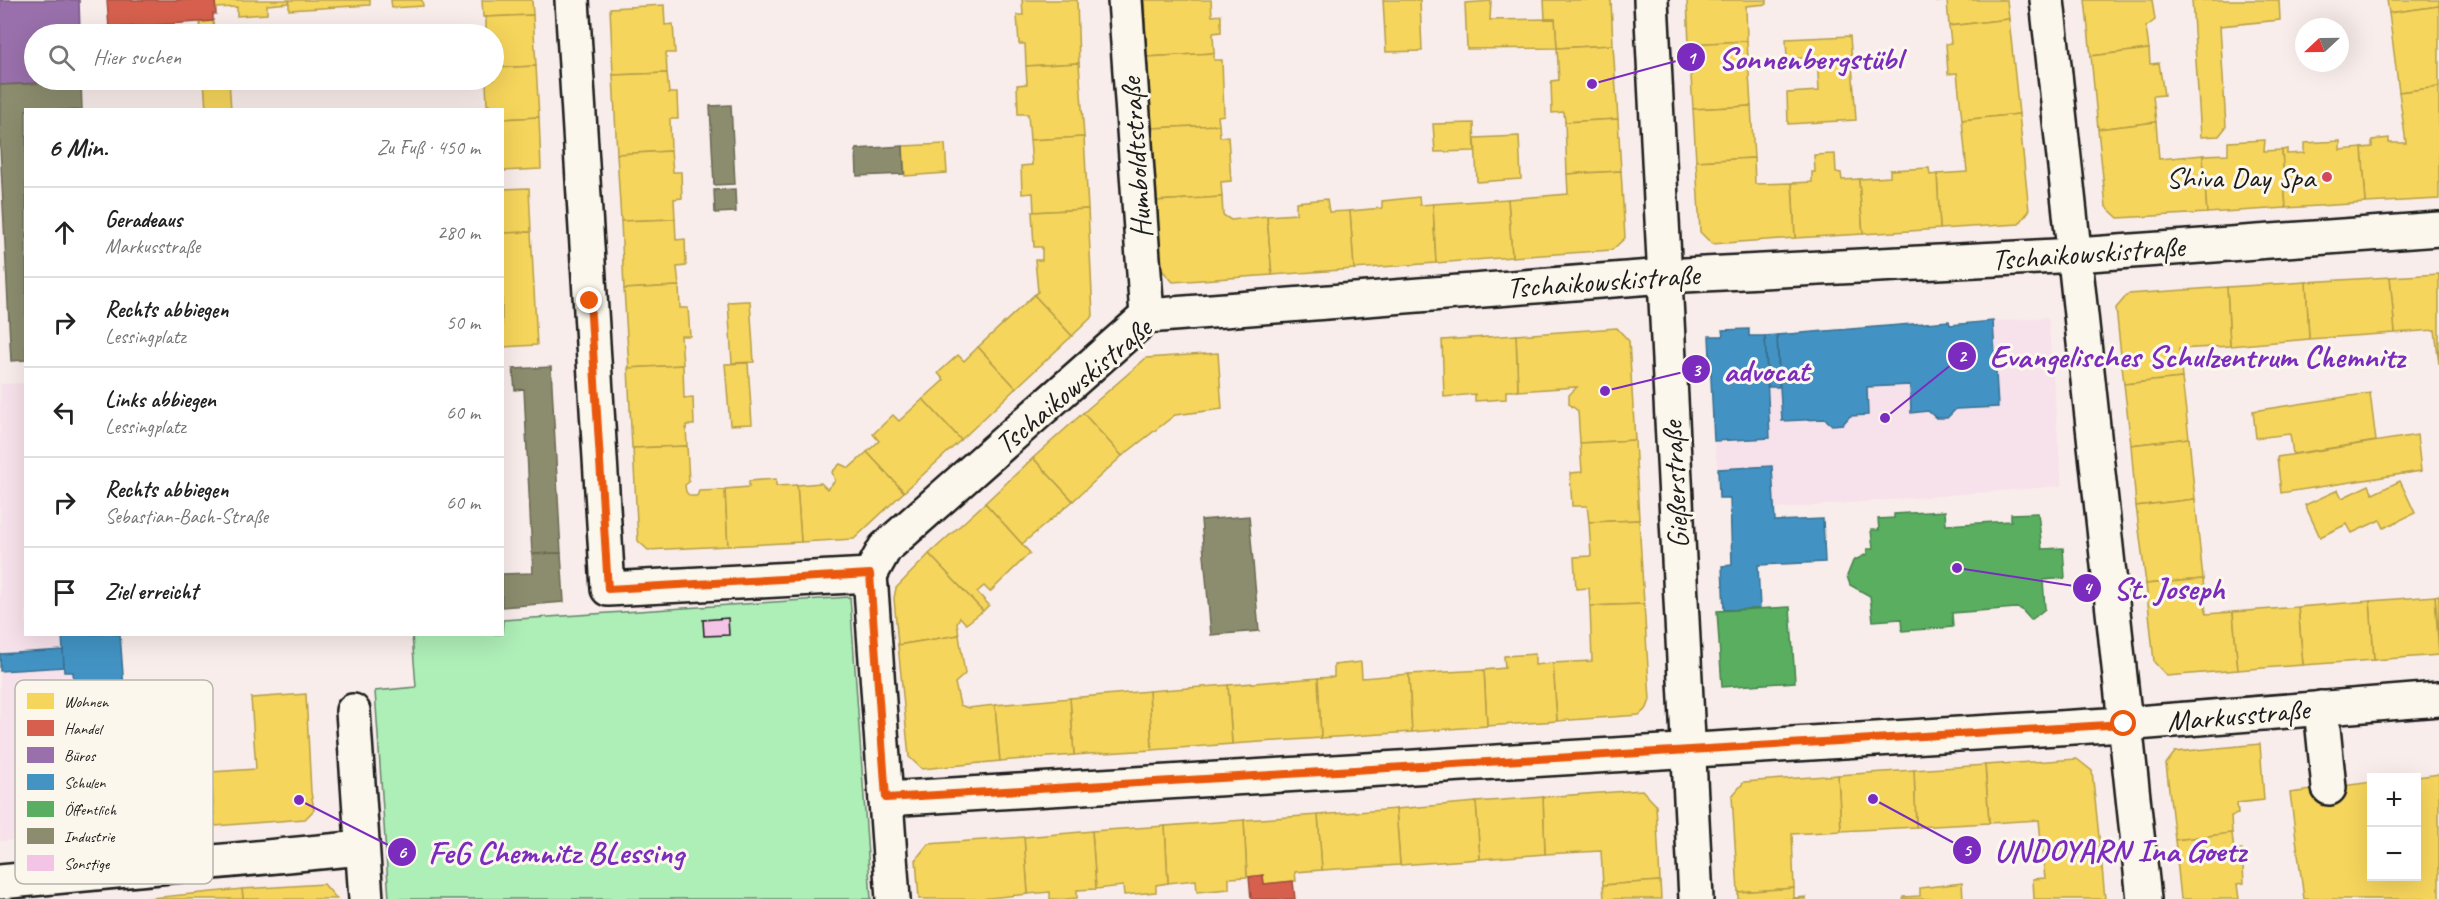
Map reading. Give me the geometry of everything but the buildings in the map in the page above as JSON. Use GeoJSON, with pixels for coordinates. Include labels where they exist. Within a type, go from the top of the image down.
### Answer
{"type":"FeatureCollection","features":[{"type":"Feature","properties":{"kind":"street"},"geometry":{"type":"LineString","coordinates":[[572,0],[608,589],[870,574],[893,899]]}},
{"type":"Feature","properties":{"kind":"street","name":"Humboldtstraße"},"geometry":{"type":"LineString","coordinates":[[1125,0],[1147,316]]}},
{"type":"Feature","properties":{"kind":"street","name":"Gießerstraße"},"geometry":{"type":"LineString","coordinates":[[1652,0],[1696,899]]}},
{"type":"Feature","properties":{"kind":"street"},"geometry":{"type":"LineString","coordinates":[[2047,0],[2144,899]]}},
{"type":"Feature","properties":{"kind":"street","name":"Tschaikowskistraße"},"geometry":{"type":"LineString","coordinates":[[870,574],[885,548],[1147,316],[1665,276],[2076,255],[2439,229]]}},
{"type":"Feature","properties":{"kind":"street","name":"Markusstraße"},"geometry":{"type":"LineString","coordinates":[[886,798],[1688,752],[2124,724],[2439,699]]}},
{"type":"Feature","properties":{"kind":"street"},"geometry":{"type":"LineString","coordinates":[[2320,708],[2329,788]]}},
{"type":"Feature","properties":{"kind":"street"},"geometry":{"type":"LineString","coordinates":[[353,711],[366,899]]}},
{"type":"Feature","properties":{"kind":"street"},"geometry":{"type":"LineString","coordinates":[[213,862],[362,848]]}},
{"type":"Feature","properties":{"kind":"street"},"geometry":{"type":"LineString","coordinates":[[0,882],[15,881]]}},
{"type":"Feature","properties":{"kind":"shaded area"},"geometry":{"type":"Polygon","coordinates":[[[2048,317],[2062,486],[1775,509],[1772,466],[1718,469],[1714,441],[1709,336],[1722,336],[1722,330],[1749,329],[1749,336],[1765,336],[1949,321],[1951,325],[2048,317]]]}},
{"type":"Feature","properties":{"kind":"shaded area"},"geometry":{"type":"Polygon","coordinates":[[[24,383],[24,636],[121,636],[124,680],[15,680],[15,840],[0,841],[0,384],[24,383]]]}},
{"type":"Feature","properties":{"kind":"green space"},"geometry":{"type":"Polygon","coordinates":[[[850,597],[871,899],[389,899],[375,691],[416,687],[412,636],[504,636],[504,620],[850,597]]]}},
{"type":"Feature","properties":{"kind":"place","name":"Sonnenbergstübl"},"geometry":{"type":"Point","coordinates":[1592,84]}},
{"type":"Feature","properties":{"kind":"place","name":"Shiva Day Spa"},"geometry":{"type":"Point","coordinates":[2327,177]}},
{"type":"Feature","properties":{"kind":"place","name":"advocat"},"geometry":{"type":"Point","coordinates":[1605,391]}},
{"type":"Feature","properties":{"kind":"place","name":"Evangelisches Schulzentrum Chemnitz"},"geometry":{"type":"Point","coordinates":[1885,418]}},
{"type":"Feature","properties":{"kind":"place","name":"St. Joseph"},"geometry":{"type":"Point","coordinates":[1957,568]}},
{"type":"Feature","properties":{"kind":"place","name":"UNDOYARN Ina Goetz"},"geometry":{"type":"Point","coordinates":[1873,799]}},
{"type":"Feature","properties":{"kind":"place","name":"FeG Chemnitz BLessing"},"geometry":{"type":"Point","coordinates":[299,800]}},
{"type":"Feature","properties":{"kind":"route"},"geometry":{"type":"LineString","coordinates":[[590,301],[608,589],[870,574],[886,798],[1688,752],[2124,724]]}}]}
